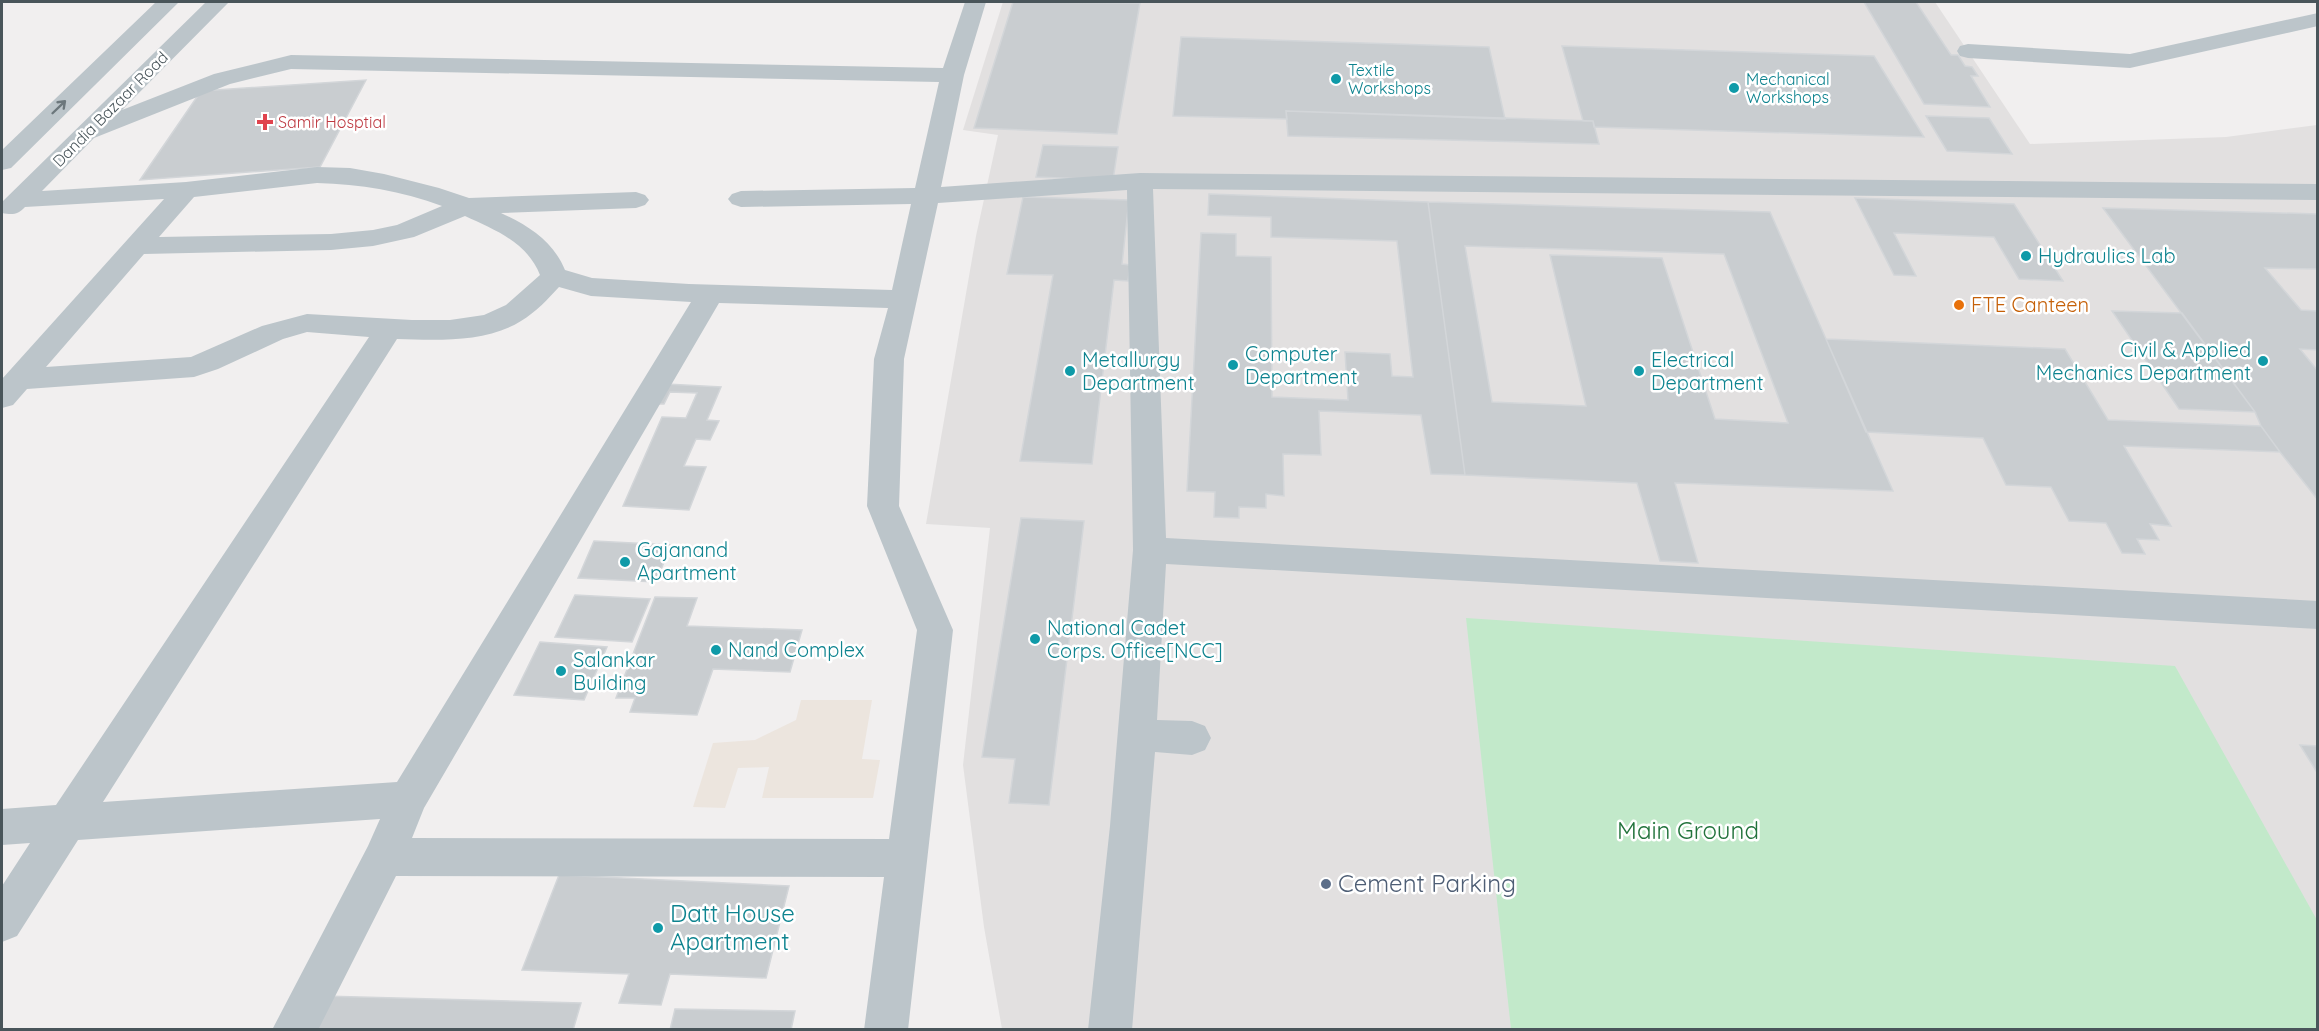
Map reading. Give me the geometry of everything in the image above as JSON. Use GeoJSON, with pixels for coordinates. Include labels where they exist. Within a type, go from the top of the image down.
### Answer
{"type":"FeatureCollection","features":[{"type":"Feature","properties":{"kind":"street","name":"Dandia Bazaar Road"},"geometry":{"type":"LineString","coordinates":[[2,162],[12,141],[168,2]]}},
{"type":"Feature","properties":{"kind":"street","name":"Dandia Bazaar Road"},"geometry":{"type":"LineString","coordinates":[[9,208],[79,140],[211,2]]}},
{"type":"Feature","properties":{"kind":"street"},"geometry":{"type":"LineString","coordinates":[[886,1029],[935,630],[883,506],[889,359],[952,75],[976,2]]}},
{"type":"Feature","properties":{"kind":"street"},"geometry":{"type":"LineString","coordinates":[[2288,2],[2318,17]]}},
{"type":"Feature","properties":{"kind":"street"},"geometry":{"type":"LineString","coordinates":[[1968,51],[2130,61],[2318,17]]}},
{"type":"Feature","properties":{"kind":"street"},"geometry":{"type":"LineString","coordinates":[[12,141],[79,140],[222,79],[291,62],[952,75]]}},
{"type":"Feature","properties":{"kind":"street"},"geometry":{"type":"LineString","coordinates":[[9,208],[317,175],[350,176],[410,187],[466,206],[508,226],[527,240],[543,254],[554,276],[591,287],[710,294],[904,299]]}},
{"type":"Feature","properties":{"kind":"street"},"geometry":{"type":"LineString","coordinates":[[1110,1029],[1137,735],[1150,550],[1140,182]]}},
{"type":"Feature","properties":{"kind":"street"},"geometry":{"type":"LineString","coordinates":[[741,199],[927,196],[1140,182],[2318,192]]}},
{"type":"Feature","properties":{"kind":"street"},"geometry":{"type":"LineString","coordinates":[[10,388],[186,190]]}},
{"type":"Feature","properties":{"kind":"street"},"geometry":{"type":"LineString","coordinates":[[136,246],[331,242],[373,238],[405,231],[466,206],[636,200]]}},
{"type":"Feature","properties":{"kind":"street"},"geometry":{"type":"LineString","coordinates":[[10,388],[194,367],[225,356],[258,339],[303,323],[389,329],[466,328],[502,320],[524,306],[554,276]]}},
{"type":"Feature","properties":{"kind":"street"},"geometry":{"type":"LineString","coordinates":[[294,1029],[384,856],[408,799],[710,294]]}},
{"type":"Feature","properties":{"kind":"street"},"geometry":{"type":"LineString","coordinates":[[2,922],[389,329]]}},
{"type":"Feature","properties":{"kind":"street"},"geometry":{"type":"LineString","coordinates":[[1150,550],[2318,615]]}},
{"type":"Feature","properties":{"kind":"street"},"geometry":{"type":"LineString","coordinates":[[1137,735],[1192,738]]}},
{"type":"Feature","properties":{"kind":"street"},"geometry":{"type":"LineString","coordinates":[[2,827],[408,799]]}},
{"type":"Feature","properties":{"kind":"street"},"geometry":{"type":"LineString","coordinates":[[384,856],[907,858]]}},
{"type":"Feature","properties":{"kind":"shaded area"},"geometry":{"type":"Polygon","coordinates":[[[1003,2],[1935,2],[2030,144],[2226,137],[2317,125],[2317,1029],[1002,1029],[984,927],[963,765],[990,528],[926,524],[976,236],[998,135],[963,130],[1003,2]]]}},
{"type":"Feature","properties":{"kind":"shaded area"},"geometry":{"type":"Polygon","coordinates":[[[801,700],[872,700],[862,759],[880,760],[873,798],[762,798],[769,767],[738,768],[725,808],[693,807],[713,743],[755,740],[796,720],[801,700]]]}},
{"type":"Feature","properties":{"kind":"green space","name":"Main Ground"},"geometry":{"type":"Polygon","coordinates":[[[1466,618],[2175,666],[2317,920],[2317,1029],[1511,1029],[1466,618]]]}},
{"type":"Feature","properties":{"kind":"building"},"geometry":{"type":"Polygon","coordinates":[[[1013,2],[1140,3],[1117,134],[974,128],[1013,2]]]}},
{"type":"Feature","properties":{"kind":"building"},"geometry":{"type":"Polygon","coordinates":[[[1864,2],[1916,2],[1951,55],[1958,55],[1965,66],[1972,67],[1978,76],[1971,76],[1990,107],[1924,104],[1864,2]]]}},
{"type":"Feature","properties":{"kind":"building","name":"Textile Workshops"},"geometry":{"type":"Polygon","coordinates":[[[1181,37],[1489,47],[1505,119],[1286,111],[1287,119],[1173,116],[1181,37]]]}},
{"type":"Feature","properties":{"kind":"building","name":"Mechanical Workshops"},"geometry":{"type":"Polygon","coordinates":[[[1562,46],[1874,56],[1924,137],[1594,127],[1593,121],[1583,121],[1562,46]]]}},
{"type":"Feature","properties":{"kind":"building"},"geometry":{"type":"Polygon","coordinates":[[[366,80],[320,167],[140,180],[201,91],[366,80]]]}},
{"type":"Feature","properties":{"kind":"building"},"geometry":{"type":"Polygon","coordinates":[[[1286,111],[1593,121],[1599,144],[1288,136],[1286,111]]]}},
{"type":"Feature","properties":{"kind":"building"},"geometry":{"type":"Polygon","coordinates":[[[1926,116],[1989,118],[2012,154],[1947,151],[1926,116]]]}},
{"type":"Feature","properties":{"kind":"building"},"geometry":{"type":"Polygon","coordinates":[[[1043,145],[1118,147],[1113,180],[1036,177],[1043,145]]]}},
{"type":"Feature","properties":{"kind":"building","name":"Computer Department"},"geometry":{"type":"Polygon","coordinates":[[[1209,194],[1428,202],[1465,475],[1431,474],[1421,415],[1319,411],[1321,455],[1283,454],[1284,496],[1266,494],[1266,508],[1239,507],[1239,518],[1214,517],[1215,492],[1187,491],[1201,233],[1236,234],[1236,256],[1271,257],[1272,397],[1348,400],[1345,352],[1390,354],[1392,376],[1413,377],[1397,241],[1271,237],[1271,217],[1208,215],[1209,194]]]}},
{"type":"Feature","properties":{"kind":"building","name":"Metallurgy Department"},"geometry":{"type":"Polygon","coordinates":[[[1023,197],[1129,200],[1122,264],[1130,265],[1128,281],[1114,280],[1092,464],[1020,461],[1053,275],[1007,274],[1023,197]]]}},
{"type":"Feature","properties":{"kind":"building","name":"Hydraulics Lab"},"geometry":{"type":"Polygon","coordinates":[[[1855,198],[2014,204],[2063,281],[2019,279],[1994,237],[1894,233],[1916,276],[1894,275],[1855,198]]]}},
{"type":"Feature","properties":{"kind":"building","name":"Electrical Department"},"geometry":{"type":"Polygon","coordinates":[[[1428,202],[1770,212],[1893,491],[1675,483],[1698,563],[1660,561],[1637,483],[1465,475],[1428,202]],[[1465,246],[1492,402],[1586,406],[1550,255],[1662,258],[1715,419],[1788,423],[1724,254],[1465,246]]]}},
{"type":"Feature","properties":{"kind":"building","name":"Civil & Applied Mechanics Department"},"geometry":{"type":"Polygon","coordinates":[[[2103,208],[2318,214],[2318,269],[2265,268],[2301,310],[2318,311],[2318,350],[2300,349],[2318,371],[2318,500],[2280,452],[2261,426],[2255,412],[2103,208]]]}},
{"type":"Feature","properties":{"kind":"building"},"geometry":{"type":"Polygon","coordinates":[[[2112,311],[2182,313],[2255,412],[2179,409],[2112,311]]]}},
{"type":"Feature","properties":{"kind":"building"},"geometry":{"type":"Polygon","coordinates":[[[1826,339],[2065,349],[2108,420],[2261,426],[2280,452],[2124,446],[2171,526],[2150,524],[2159,540],[2137,539],[2145,554],[2122,553],[2106,523],[2069,521],[2051,487],[2006,485],[1983,438],[1866,432],[1826,339]]]}},
{"type":"Feature","properties":{"kind":"building"},"geometry":{"type":"Polygon","coordinates":[[[666,384],[721,387],[707,420],[719,421],[710,440],[696,439],[684,466],[706,467],[689,510],[623,506],[662,417],[686,418],[697,393],[670,392],[664,404],[656,404],[666,384]]]}},
{"type":"Feature","properties":{"kind":"building","name":"National Cadet Corps. Office[NCC]"},"geometry":{"type":"Polygon","coordinates":[[[1021,518],[1084,521],[1049,805],[1009,803],[1015,759],[982,757],[1021,518]]]}},
{"type":"Feature","properties":{"kind":"building","name":"Gajanand Apartment"},"geometry":{"type":"Polygon","coordinates":[[[594,541],[671,545],[656,582],[578,578],[594,541]]]}},
{"type":"Feature","properties":{"kind":"building"},"geometry":{"type":"Polygon","coordinates":[[[575,595],[650,599],[632,642],[555,637],[575,595]]]}},
{"type":"Feature","properties":{"kind":"building","name":"Nand Complex"},"geometry":{"type":"Polygon","coordinates":[[[655,597],[697,598],[687,626],[802,630],[790,672],[713,669],[697,715],[630,712],[635,698],[616,698],[655,597]]]}},
{"type":"Feature","properties":{"kind":"building","name":"Salankar Building"},"geometry":{"type":"Polygon","coordinates":[[[540,642],[607,647],[584,700],[514,695],[540,642]]]}},
{"type":"Feature","properties":{"kind":"building"},"geometry":{"type":"Polygon","coordinates":[[[2300,745],[2318,746],[2318,774],[2300,745]]]}},
{"type":"Feature","properties":{"kind":"building","name":"Datt House Apartment"},"geometry":{"type":"Polygon","coordinates":[[[559,875],[789,886],[766,978],[670,974],[661,1005],[619,1003],[629,974],[522,970],[559,875]]]}},
{"type":"Feature","properties":{"kind":"building"},"geometry":{"type":"Polygon","coordinates":[[[322,996],[581,1003],[573,1030],[307,1030],[322,996]]]}},
{"type":"Feature","properties":{"kind":"building"},"geometry":{"type":"Polygon","coordinates":[[[675,1009],[795,1011],[791,1030],[670,1030],[675,1009]]]}},
{"type":"Feature","properties":{"kind":"place","name":"Textile Workshops"},"geometry":{"type":"Point","coordinates":[1336,79]}},
{"type":"Feature","properties":{"kind":"place","name":"Mechanical Workshops"},"geometry":{"type":"Point","coordinates":[1734,88]}},
{"type":"Feature","properties":{"kind":"place","name":"Samir Hosptial"},"geometry":{"type":"Point","coordinates":[265,122]}},
{"type":"Feature","properties":{"kind":"place","name":"Hydraulics Lab"},"geometry":{"type":"Point","coordinates":[2026,256]}},
{"type":"Feature","properties":{"kind":"place","name":"FTE Canteen"},"geometry":{"type":"Point","coordinates":[1959,305]}},
{"type":"Feature","properties":{"kind":"place","name":"Civil & Applied Mechanics Department"},"geometry":{"type":"Point","coordinates":[2263,361]}},
{"type":"Feature","properties":{"kind":"place","name":"Computer Department"},"geometry":{"type":"Point","coordinates":[1233,365]}},
{"type":"Feature","properties":{"kind":"place","name":"Metallurgy Department"},"geometry":{"type":"Point","coordinates":[1070,371]}},
{"type":"Feature","properties":{"kind":"place","name":"Electrical Department"},"geometry":{"type":"Point","coordinates":[1639,371]}},
{"type":"Feature","properties":{"kind":"place","name":"Gajanand Apartment"},"geometry":{"type":"Point","coordinates":[625,562]}},
{"type":"Feature","properties":{"kind":"place","name":"National Cadet Corps. Office[NCC]"},"geometry":{"type":"Point","coordinates":[1035,639]}},
{"type":"Feature","properties":{"kind":"place","name":"Nand Complex"},"geometry":{"type":"Point","coordinates":[716,650]}},
{"type":"Feature","properties":{"kind":"place","name":"Salankar Building"},"geometry":{"type":"Point","coordinates":[561,671]}},
{"type":"Feature","properties":{"kind":"place","name":"Cement Parking"},"geometry":{"type":"Point","coordinates":[1326,884]}},
{"type":"Feature","properties":{"kind":"place","name":"Datt House Apartment"},"geometry":{"type":"Point","coordinates":[658,928]}}]}
